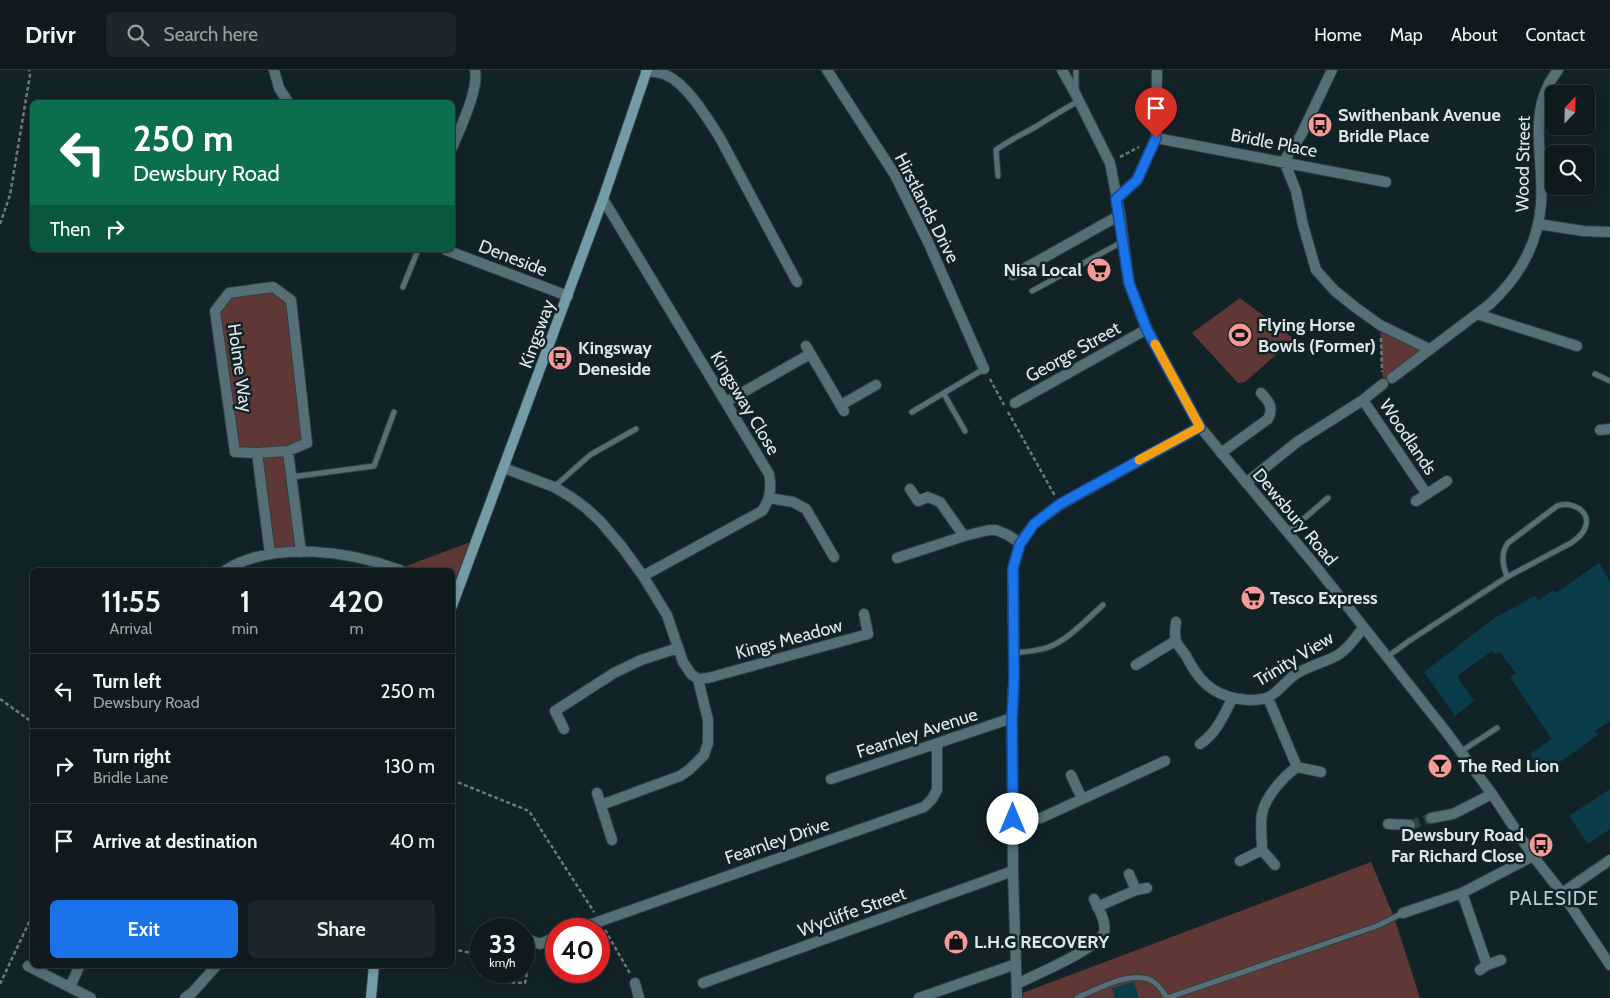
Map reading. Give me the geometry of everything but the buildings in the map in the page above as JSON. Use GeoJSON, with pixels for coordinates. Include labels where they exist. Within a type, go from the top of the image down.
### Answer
{"type":"FeatureCollection","features":[{"type":"Feature","properties":{"kind":"main road","name":"Kingsway"},"geometry":{"type":"LineString","coordinates":[[455,593],[568,296],[647,70]]}},
{"type":"Feature","properties":{"kind":"main road"},"geometry":{"type":"LineString","coordinates":[[371,998],[374,968]]}},
{"type":"Feature","properties":{"kind":"street"},"geometry":{"type":"LineString","coordinates":[[274,70],[279,88],[287,100]]}},
{"type":"Feature","properties":{"kind":"street"},"geometry":{"type":"LineString","coordinates":[[455,140],[474,91],[477,78],[475,70]]}},
{"type":"Feature","properties":{"kind":"street"},"geometry":{"type":"LineString","coordinates":[[647,70],[666,74],[694,100],[720,138],[797,282]]}},
{"type":"Feature","properties":{"kind":"street","name":"Hirstlands Drive"},"geometry":{"type":"LineString","coordinates":[[827,70],[895,175],[929,244],[984,369]]}},
{"type":"Feature","properties":{"kind":"street","name":"Dewsbury Road"},"geometry":{"type":"LineString","coordinates":[[1062,70],[1110,162],[1120,215],[1122,242],[1129,283],[1147,330],[1200,427],[1314,564],[1460,752],[1492,794],[1533,856],[1562,893],[1610,965]]}},
{"type":"Feature","properties":{"kind":"street"},"geometry":{"type":"LineString","coordinates":[[1116,199],[1137,180],[1156,138],[1157,70]]}},
{"type":"Feature","properties":{"kind":"street"},"geometry":{"type":"LineString","coordinates":[[1332,70],[1302,135],[1284,161],[1296,191],[1302,225],[1316,270],[1335,291],[1354,307],[1380,325],[1429,349]]}},
{"type":"Feature","properties":{"kind":"street","name":"Wood Street"},"geometry":{"type":"LineString","coordinates":[[1392,378],[1503,292],[1523,265],[1532,245],[1542,203],[1539,144],[1540,108],[1546,90],[1558,70]]}},
{"type":"Feature","properties":{"kind":"street","name":"Bridle Place"},"geometry":{"type":"LineString","coordinates":[[1156,138],[1386,182]]}},
{"type":"Feature","properties":{"kind":"street","name":"Kingsway Close"},"geometry":{"type":"LineString","coordinates":[[603,199],[769,474],[770,498]]}},
{"type":"Feature","properties":{"kind":"street"},"geometry":{"type":"LineString","coordinates":[[1013,275],[1120,215]]}},
{"type":"Feature","properties":{"kind":"street"},"geometry":{"type":"LineString","coordinates":[[1538,224],[1575,230],[1610,232]]}},
{"type":"Feature","properties":{"kind":"street","name":"Deneside"},"geometry":{"type":"LineString","coordinates":[[451,252],[568,296]]}},
{"type":"Feature","properties":{"kind":"street","name":"Holme Way"},"geometry":{"type":"LineString","coordinates":[[273,287],[291,300],[307,443],[288,451],[235,452],[215,311],[230,293],[273,287]]}},
{"type":"Feature","properties":{"kind":"street"},"geometry":{"type":"LineString","coordinates":[[1477,314],[1577,346]]}},
{"type":"Feature","properties":{"kind":"street","name":"George Street"},"geometry":{"type":"LineString","coordinates":[[1016,404],[1147,330]]}},
{"type":"Feature","properties":{"kind":"street"},"geometry":{"type":"LineString","coordinates":[[726,402],[808,350],[842,408],[876,385]]}},
{"type":"Feature","properties":{"kind":"street"},"geometry":{"type":"LineString","coordinates":[[1246,483],[1297,442],[1363,400],[1383,384]]}},
{"type":"Feature","properties":{"kind":"street"},"geometry":{"type":"LineString","coordinates":[[1221,453],[1268,419],[1271,413],[1270,405],[1261,393]]}},
{"type":"Feature","properties":{"kind":"street","name":"Woodlands"},"geometry":{"type":"LineString","coordinates":[[1363,400],[1426,493]]}},
{"type":"Feature","properties":{"kind":"street"},"geometry":{"type":"LineString","coordinates":[[1017,998],[1013,871],[1012,718],[1014,679],[1013,568],[1020,544],[1034,524],[1060,504],[1200,427]]}},
{"type":"Feature","properties":{"kind":"street"},"geometry":{"type":"LineString","coordinates":[[288,451],[301,552]]}},
{"type":"Feature","properties":{"kind":"street"},"geometry":{"type":"LineString","coordinates":[[257,453],[270,554]]}},
{"type":"Feature","properties":{"kind":"street"},"geometry":{"type":"LineString","coordinates":[[504,468],[554,487],[571,497],[600,520],[643,576],[668,615],[678,648],[687,668],[698,679],[708,720],[708,743],[704,754],[689,770],[680,776],[601,805]]}},
{"type":"Feature","properties":{"kind":"street","name":"Woodlands"},"geometry":{"type":"LineString","coordinates":[[1416,501],[1447,481]]}},
{"type":"Feature","properties":{"kind":"street"},"geometry":{"type":"LineString","coordinates":[[910,489],[918,501],[928,497],[940,502],[964,536]]}},
{"type":"Feature","properties":{"kind":"street"},"geometry":{"type":"LineString","coordinates":[[643,576],[754,517],[762,512],[770,498],[793,502],[806,509],[834,557]]}},
{"type":"Feature","properties":{"kind":"street"},"geometry":{"type":"LineString","coordinates":[[897,558],[964,536],[996,530],[1008,535],[1020,544]]}},
{"type":"Feature","properties":{"kind":"street"},"geometry":{"type":"LineString","coordinates":[[231,568],[270,554],[301,552],[345,555],[372,560],[394,568]]}},
{"type":"Feature","properties":{"kind":"street","name":"Kings Meadow"},"geometry":{"type":"LineString","coordinates":[[698,679],[708,678],[868,634],[864,614]]}},
{"type":"Feature","properties":{"kind":"street"},"geometry":{"type":"LineString","coordinates":[[1136,665],[1175,641],[1176,622]]}},
{"type":"Feature","properties":{"kind":"street","name":"Trinity View"},"geometry":{"type":"LineString","coordinates":[[1175,641],[1177,647],[1187,657],[1195,672],[1214,690],[1232,699],[1257,700],[1268,698],[1296,674],[1335,657],[1346,648],[1363,628]]}},
{"type":"Feature","properties":{"kind":"street"},"geometry":{"type":"LineString","coordinates":[[564,729],[554,711],[614,673],[641,660],[678,648]]}},
{"type":"Feature","properties":{"kind":"street"},"geometry":{"type":"LineString","coordinates":[[1268,698],[1296,767]]}},
{"type":"Feature","properties":{"kind":"street"},"geometry":{"type":"LineString","coordinates":[[1200,744],[1208,739],[1232,699]]}},
{"type":"Feature","properties":{"kind":"street","name":"Fearnley Avenue"},"geometry":{"type":"LineString","coordinates":[[831,779],[1012,718]]}},
{"type":"Feature","properties":{"kind":"street","name":"Fearnley Drive"},"geometry":{"type":"LineString","coordinates":[[605,918],[924,807],[937,790],[937,744]]}},
{"type":"Feature","properties":{"kind":"street"},"geometry":{"type":"LineString","coordinates":[[1013,819],[1041,818],[1165,761]]}},
{"type":"Feature","properties":{"kind":"street"},"geometry":{"type":"LineString","coordinates":[[1296,767],[1321,772]]}},
{"type":"Feature","properties":{"kind":"street"},"geometry":{"type":"LineString","coordinates":[[1275,864],[1262,850],[1262,813],[1279,783],[1296,767]]}},
{"type":"Feature","properties":{"kind":"street"},"geometry":{"type":"LineString","coordinates":[[1071,775],[1082,799]]}},
{"type":"Feature","properties":{"kind":"street"},"geometry":{"type":"LineString","coordinates":[[597,793],[612,840]]}},
{"type":"Feature","properties":{"kind":"street"},"geometry":{"type":"LineString","coordinates":[[1431,818],[1453,814],[1492,794]]}},
{"type":"Feature","properties":{"kind":"street"},"geometry":{"type":"LineString","coordinates":[[1388,824],[1410,825]]}},
{"type":"Feature","properties":{"kind":"street"},"geometry":{"type":"LineString","coordinates":[[1240,861],[1262,850]]}},
{"type":"Feature","properties":{"kind":"street"},"geometry":{"type":"LineString","coordinates":[[1403,913],[1462,893],[1533,856]]}},
{"type":"Feature","properties":{"kind":"street"},"geometry":{"type":"LineString","coordinates":[[1562,893],[1610,860]]}},
{"type":"Feature","properties":{"kind":"street","name":"Wycliffe Street"},"geometry":{"type":"LineString","coordinates":[[703,984],[1013,871]]}},
{"type":"Feature","properties":{"kind":"street"},"geometry":{"type":"LineString","coordinates":[[1129,874],[1136,890]]}},
{"type":"Feature","properties":{"kind":"street"},"geometry":{"type":"LineString","coordinates":[[1017,984],[1088,948],[1099,940],[1104,932],[1104,925],[1095,903],[1147,888]]}},
{"type":"Feature","properties":{"kind":"street"},"geometry":{"type":"LineString","coordinates":[[1462,893],[1484,967],[1501,960]]}},
{"type":"Feature","properties":{"kind":"street"},"geometry":{"type":"LineString","coordinates":[[919,998],[1016,964]]}},
{"type":"Feature","properties":{"kind":"street"},"geometry":{"type":"LineString","coordinates":[[32,968],[91,998]]}},
{"type":"Feature","properties":{"kind":"street"},"geometry":{"type":"LineString","coordinates":[[70,987],[79,968]]}},
{"type":"Feature","properties":{"kind":"street"},"geometry":{"type":"LineString","coordinates":[[191,996],[214,968]]}},
{"type":"Feature","properties":{"kind":"street"},"geometry":{"type":"LineString","coordinates":[[635,983],[640,998]]}},
{"type":"Feature","properties":{"kind":"lane"},"geometry":{"type":"LineString","coordinates":[[998,176],[996,150],[1077,97],[1076,70]]}},
{"type":"Feature","properties":{"kind":"lane"},"geometry":{"type":"LineString","coordinates":[[1032,291],[1122,242]]}},
{"type":"Feature","properties":{"kind":"lane"},"geometry":{"type":"LineString","coordinates":[[404,286],[417,252]]}},
{"type":"Feature","properties":{"kind":"lane"},"geometry":{"type":"LineString","coordinates":[[912,412],[984,369]]}},
{"type":"Feature","properties":{"kind":"lane"},"geometry":{"type":"LineString","coordinates":[[1595,374],[1610,381]]}},
{"type":"Feature","properties":{"kind":"lane"},"geometry":{"type":"LineString","coordinates":[[944,394],[965,431]]}},
{"type":"Feature","properties":{"kind":"lane"},"geometry":{"type":"LineString","coordinates":[[291,477],[374,466],[394,412]]}},
{"type":"Feature","properties":{"kind":"lane"},"geometry":{"type":"LineString","coordinates":[[554,487],[590,455],[636,429]]}},
{"type":"Feature","properties":{"kind":"lane"},"geometry":{"type":"LineString","coordinates":[[1288,533],[1328,498]]}},
{"type":"Feature","properties":{"kind":"lane"},"geometry":{"type":"LineString","coordinates":[[1387,657],[1507,577],[1557,552],[1579,537],[1587,521],[1582,512],[1572,504],[1564,503],[1557,506],[1508,543],[1504,549],[1503,556],[1503,565],[1507,577]]}},
{"type":"Feature","properties":{"kind":"lane"},"geometry":{"type":"LineString","coordinates":[[1013,653],[1050,647],[1070,634],[1103,605]]}},
{"type":"Feature","properties":{"kind":"lane"},"geometry":{"type":"LineString","coordinates":[[1460,752],[1497,728]]}},
{"type":"Feature","properties":{"kind":"lane"},"geometry":{"type":"LineString","coordinates":[[1077,998],[1127,979],[1146,978],[1159,986],[1168,998],[1378,926],[1403,913]]}},
{"type":"Feature","properties":{"kind":"path"},"geometry":{"type":"LineString","coordinates":[[0,224],[10,195],[30,75],[29,70]]}},
{"type":"Feature","properties":{"kind":"path"},"geometry":{"type":"LineString","coordinates":[[1110,162],[1156,138]]}},
{"type":"Feature","properties":{"kind":"path"},"geometry":{"type":"LineString","coordinates":[[1380,325],[1383,384]]}},
{"type":"Feature","properties":{"kind":"path"},"geometry":{"type":"LineString","coordinates":[[984,369],[1060,504]]}},
{"type":"Feature","properties":{"kind":"path"},"geometry":{"type":"LineString","coordinates":[[0,699],[30,721]]}},
{"type":"Feature","properties":{"kind":"path"},"geometry":{"type":"LineString","coordinates":[[455,781],[529,811],[598,918]]}},
{"type":"Feature","properties":{"kind":"path"},"geometry":{"type":"LineString","coordinates":[[0,984],[30,920]]}},
{"type":"Feature","properties":{"kind":"path"},"geometry":{"type":"LineString","coordinates":[[610,939],[635,983]]}},
{"type":"Feature","properties":{"kind":"path"},"geometry":{"type":"LineString","coordinates":[[455,951],[470,953]]}},
{"type":"Feature","properties":{"kind":"shaded area"},"geometry":{"type":"Polygon","coordinates":[[[273,287],[291,300],[307,443],[288,452],[301,552],[270,554],[257,453],[235,452],[215,311],[229,293],[273,287]]]}},
{"type":"Feature","properties":{"kind":"shaded area"},"geometry":{"type":"Polygon","coordinates":[[[1240,298],[1294,339],[1245,382],[1238,383],[1192,333],[1240,298]]]}},
{"type":"Feature","properties":{"kind":"shaded area"},"geometry":{"type":"Polygon","coordinates":[[[1380,325],[1429,349],[1383,384],[1380,325]]]}},
{"type":"Feature","properties":{"kind":"shaded area"},"geometry":{"type":"Polygon","coordinates":[[[476,540],[455,600],[455,568],[401,568],[476,540]]]}},
{"type":"Feature","properties":{"kind":"shaded area"},"geometry":{"type":"Polygon","coordinates":[[[1371,862],[1394,917],[1420,998],[1017,998],[1017,995],[1371,862]]]}},
{"type":"Feature","properties":{"kind":"tunnel"},"geometry":{"type":"LineString","coordinates":[[1410,825],[1431,818]]}},
{"type":"Feature","properties":{"kind":"slow traffic"},"geometry":{"type":"LineString","coordinates":[[1139,460],[1200,427],[1155,344]]}},
{"type":"Feature","properties":{"kind":"place","name":"Swithenbank Avenue Bridle Place"},"geometry":{"type":"Point","coordinates":[1320,125]}},
{"type":"Feature","properties":{"kind":"place","name":"Nisa Local"},"geometry":{"type":"Point","coordinates":[1099,270]}},
{"type":"Feature","properties":{"kind":"place","name":"Flying Horse Bowls (Former)"},"geometry":{"type":"Point","coordinates":[1240,335]}},
{"type":"Feature","properties":{"kind":"place","name":"Kingsway Deneside"},"geometry":{"type":"Point","coordinates":[560,358]}},
{"type":"Feature","properties":{"kind":"place","name":"Tesco Express"},"geometry":{"type":"Point","coordinates":[1253,598]}},
{"type":"Feature","properties":{"kind":"place","name":"The Red Lion"},"geometry":{"type":"Point","coordinates":[1440,766]}},
{"type":"Feature","properties":{"kind":"place","name":"Dewsbury Road Far Richard Close"},"geometry":{"type":"Point","coordinates":[1541,845]}},
{"type":"Feature","properties":{"kind":"place","name":"L.H.G RECOVERY"},"geometry":{"type":"Point","coordinates":[956,942]}},
{"type":"Feature","properties":{"kind":"district","name":"PALESIDE"},"geometry":{"type":"Point","coordinates":[1554,898]}},
{"type":"Feature","properties":{"kind":"route"},"geometry":{"type":"LineString","coordinates":[[1013,819],[1013,568],[1020,544],[1034,524],[1060,504],[1200,427],[1147,330],[1129,283],[1123,245],[1120,215],[1116,199],[1137,180],[1156,138]]}}]}
